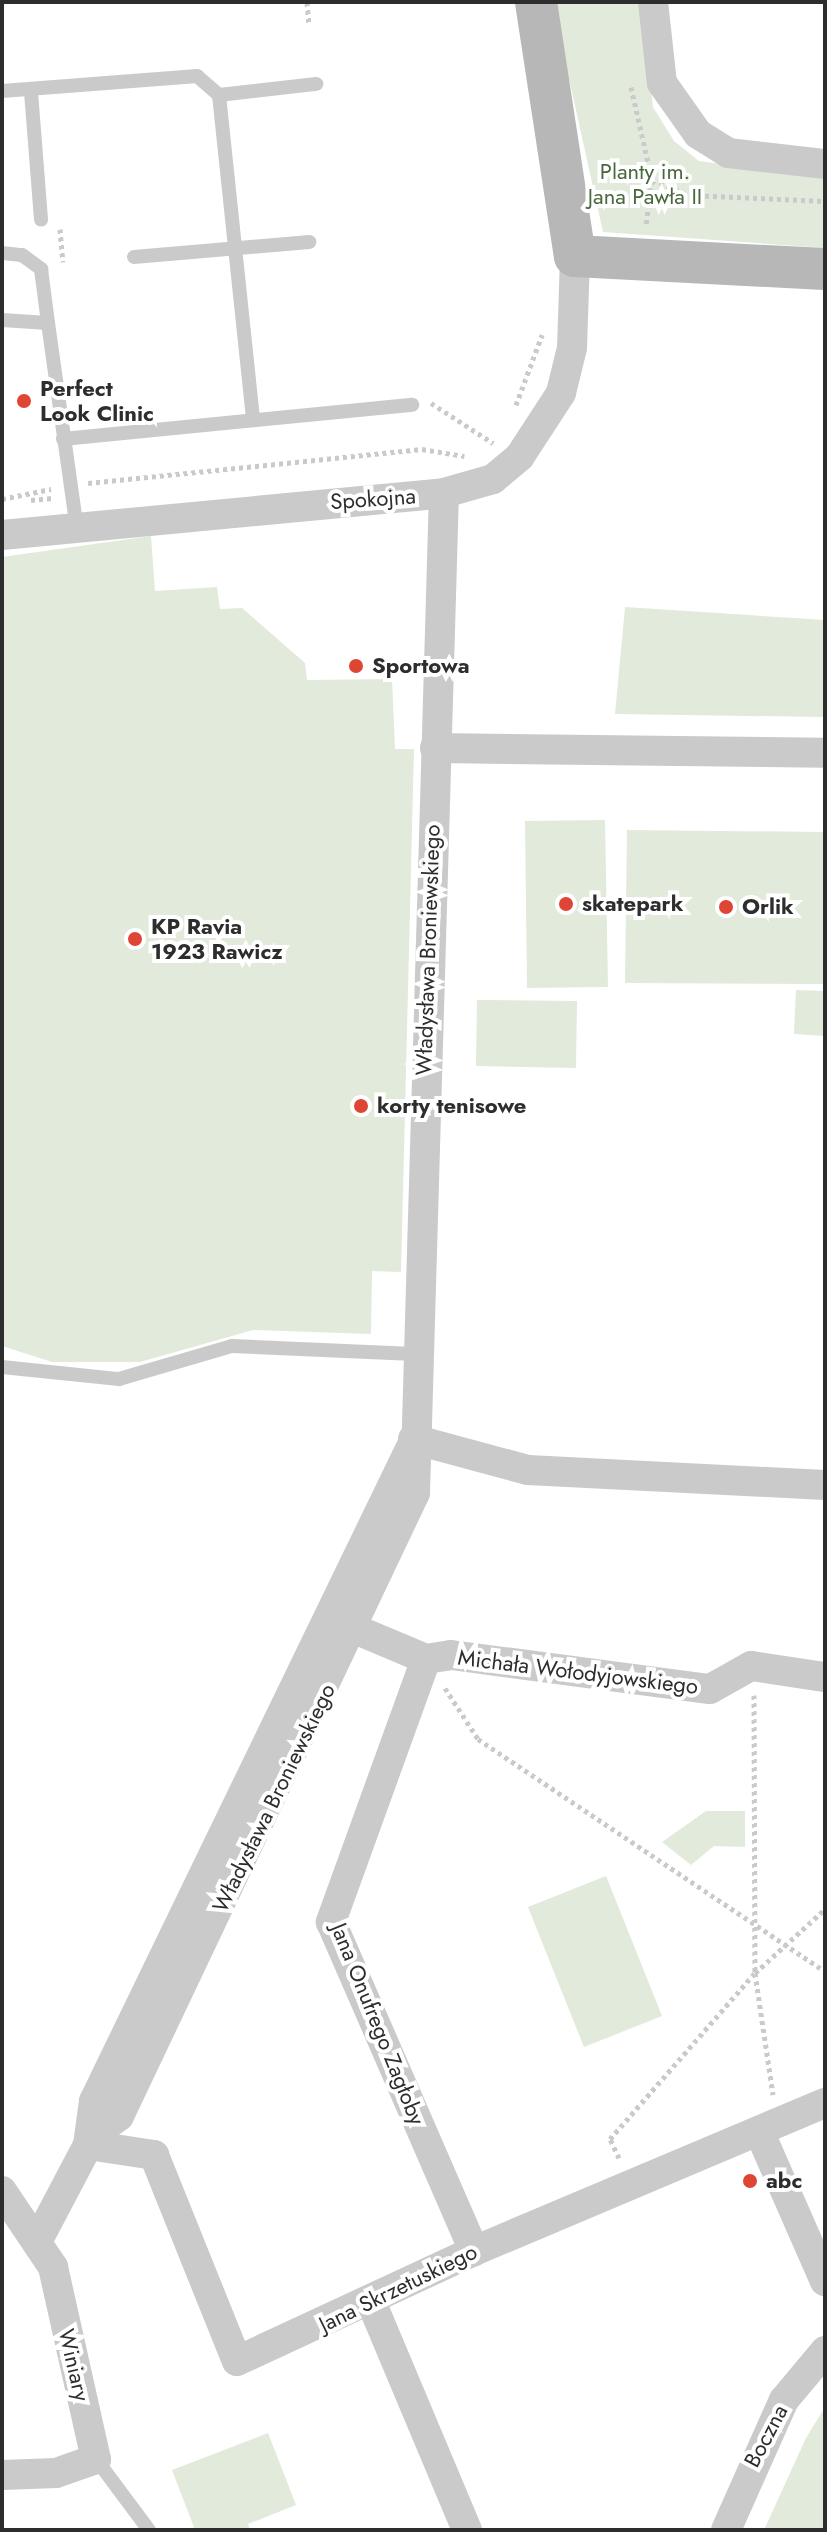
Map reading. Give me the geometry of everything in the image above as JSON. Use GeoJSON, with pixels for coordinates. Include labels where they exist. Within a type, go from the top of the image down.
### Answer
{"type":"FeatureCollection","features":[{"type":"Feature","properties":{"kind":"street"},"geometry":{"type":"LineString","coordinates":[[536,2],[575,256],[825,269]]}},
{"type":"Feature","properties":{"kind":"street"},"geometry":{"type":"LineString","coordinates":[[653,2],[662,83],[698,134],[728,153],[825,164]]}},
{"type":"Feature","properties":{"kind":"street","name":"Spokojna"},"geometry":{"type":"LineString","coordinates":[[2,535],[76,523],[444,493],[493,479],[551,413],[572,348],[575,256]]}},
{"type":"Feature","properties":{"kind":"street","name":"Władysława Broniewskiego"},"geometry":{"type":"LineString","coordinates":[[39,2238],[89,2141],[94,2101],[344,1625],[413,1439],[444,493]]}},
{"type":"Feature","properties":{"kind":"street"},"geometry":{"type":"LineString","coordinates":[[435,748],[825,753]]}},
{"type":"Feature","properties":{"kind":"street"},"geometry":{"type":"LineString","coordinates":[[413,1439],[528,1470],[825,1485]]}},
{"type":"Feature","properties":{"kind":"street","name":"Michała Wołodyjowskiego"},"geometry":{"type":"LineString","coordinates":[[344,1625],[426,1659],[451,1655],[710,1689],[751,1666]]}},
{"type":"Feature","properties":{"kind":"street","name":"Jana Onufrego Zagłoby"},"geometry":{"type":"LineString","coordinates":[[426,1659],[331,1922],[474,2251]]}},
{"type":"Feature","properties":{"kind":"street"},"geometry":{"type":"LineString","coordinates":[[751,1666],[825,1677]]}},
{"type":"Feature","properties":{"kind":"street","name":"Jana Skrzetuskiego"},"geometry":{"type":"LineString","coordinates":[[89,2141],[154,2155],[237,2361],[372,2304],[474,2251],[825,2103]]}},
{"type":"Feature","properties":{"kind":"street"},"geometry":{"type":"LineString","coordinates":[[771,2126],[825,2281]]}},
{"type":"Feature","properties":{"kind":"street","name":"Winiary"},"geometry":{"type":"LineString","coordinates":[[2,2191],[39,2238],[53,2267],[96,2459]]}},
{"type":"Feature","properties":{"kind":"street"},"geometry":{"type":"LineString","coordinates":[[372,2304],[467,2530]]}},
{"type":"Feature","properties":{"kind":"street","name":"Boczna"},"geometry":{"type":"LineString","coordinates":[[726,2530],[784,2400],[825,2351]]}},
{"type":"Feature","properties":{"kind":"street"},"geometry":{"type":"LineString","coordinates":[[2,2475],[56,2473],[96,2459]]}},
{"type":"Feature","properties":{"kind":"lane"},"geometry":{"type":"LineString","coordinates":[[2,91],[31,92],[197,76],[219,95],[253,420]]}},
{"type":"Feature","properties":{"kind":"lane"},"geometry":{"type":"LineString","coordinates":[[219,95],[316,84]]}},
{"type":"Feature","properties":{"kind":"lane"},"geometry":{"type":"LineString","coordinates":[[31,92],[41,220]]}},
{"type":"Feature","properties":{"kind":"lane"},"geometry":{"type":"LineString","coordinates":[[134,257],[309,242]]}},
{"type":"Feature","properties":{"kind":"lane"},"geometry":{"type":"LineString","coordinates":[[2,253],[22,255],[41,269],[76,523]]}},
{"type":"Feature","properties":{"kind":"lane"},"geometry":{"type":"LineString","coordinates":[[2,320],[48,323]]}},
{"type":"Feature","properties":{"kind":"lane"},"geometry":{"type":"LineString","coordinates":[[63,439],[412,405]]}},
{"type":"Feature","properties":{"kind":"lane"},"geometry":{"type":"LineString","coordinates":[[2,1368],[119,1379],[232,1346],[414,1354]]}},
{"type":"Feature","properties":{"kind":"lane"},"geometry":{"type":"LineString","coordinates":[[96,2459],[149,2530]]}},
{"type":"Feature","properties":{"kind":"path"},"geometry":{"type":"LineString","coordinates":[[307,2],[309,24]]}},
{"type":"Feature","properties":{"kind":"path"},"geometry":{"type":"LineString","coordinates":[[645,232],[652,180],[689,195],[825,201]]}},
{"type":"Feature","properties":{"kind":"path"},"geometry":{"type":"LineString","coordinates":[[412,405],[430,403],[498,445]]}},
{"type":"Feature","properties":{"kind":"path"},"geometry":{"type":"LineString","coordinates":[[426,1659],[478,1739],[825,1971]]}},
{"type":"Feature","properties":{"kind":"path"},"geometry":{"type":"LineString","coordinates":[[751,1666],[758,1729],[755,1973],[770,2089],[771,2126]]}},
{"type":"Feature","properties":{"kind":"path"},"geometry":{"type":"LineString","coordinates":[[631,2185],[610,2139],[755,1973],[825,1909]]}},
{"type":"Feature","properties":{"kind":"green space","name":"Planty im. Jana Pawła II"},"geometry":{"type":"Polygon","coordinates":[[[552,2],[642,2],[653,107],[674,141],[699,161],[825,178],[825,248],[603,232],[552,2]]]}},
{"type":"Feature","properties":{"kind":"green space"},"geometry":{"type":"Polygon","coordinates":[[[151,536],[155,591],[217,587],[220,609],[242,608],[305,663],[307,680],[392,679],[395,749],[414,749],[401,1272],[372,1271],[371,1334],[253,1330],[140,1362],[52,1362],[2,1346],[2,557],[151,536]]]}},
{"type":"Feature","properties":{"kind":"green space"},"geometry":{"type":"Polygon","coordinates":[[[625,607],[825,620],[825,717],[615,714],[625,607]]]}},
{"type":"Feature","properties":{"kind":"green space","name":"skatepark"},"geometry":{"type":"Polygon","coordinates":[[[605,820],[608,987],[527,988],[525,821],[605,820]]]}},
{"type":"Feature","properties":{"kind":"green space","name":"Orlik"},"geometry":{"type":"Polygon","coordinates":[[[627,830],[825,832],[825,984],[625,983],[627,830]]]}},
{"type":"Feature","properties":{"kind":"green space"},"geometry":{"type":"Polygon","coordinates":[[[796,990],[825,991],[825,1036],[794,1034],[796,990]]]}},
{"type":"Feature","properties":{"kind":"green space"},"geometry":{"type":"Polygon","coordinates":[[[477,1000],[577,1001],[576,1068],[476,1066],[477,1000]]]}},
{"type":"Feature","properties":{"kind":"green space"},"geometry":{"type":"Polygon","coordinates":[[[706,1811],[745,1811],[745,1847],[714,1846],[691,1865],[662,1842],[706,1811]]]}},
{"type":"Feature","properties":{"kind":"green space"},"geometry":{"type":"Polygon","coordinates":[[[606,1876],[662,2016],[584,2047],[528,1907],[606,1876]]]}},
{"type":"Feature","properties":{"kind":"green space"},"geometry":{"type":"Polygon","coordinates":[[[825,2407],[825,2530],[764,2530],[806,2438],[825,2407]]]}},
{"type":"Feature","properties":{"kind":"green space"},"geometry":{"type":"Polygon","coordinates":[[[268,2433],[296,2505],[248,2524],[250,2530],[195,2530],[172,2470],[268,2433]]]}},
{"type":"Feature","properties":{"kind":"place","name":"Perfect Look Clinic"},"geometry":{"type":"Point","coordinates":[24,401]}},
{"type":"Feature","properties":{"kind":"place","name":"Sportowa"},"geometry":{"type":"Point","coordinates":[356,666]}},
{"type":"Feature","properties":{"kind":"place","name":"skatepark"},"geometry":{"type":"Point","coordinates":[566,904]}},
{"type":"Feature","properties":{"kind":"place","name":"Orlik"},"geometry":{"type":"Point","coordinates":[726,907]}},
{"type":"Feature","properties":{"kind":"place","name":"KP Ravia 1923 Rawicz"},"geometry":{"type":"Point","coordinates":[135,939]}},
{"type":"Feature","properties":{"kind":"place","name":"korty tenisowe"},"geometry":{"type":"Point","coordinates":[361,1106]}},
{"type":"Feature","properties":{"kind":"place","name":"abc"},"geometry":{"type":"Point","coordinates":[750,2181]}}]}
